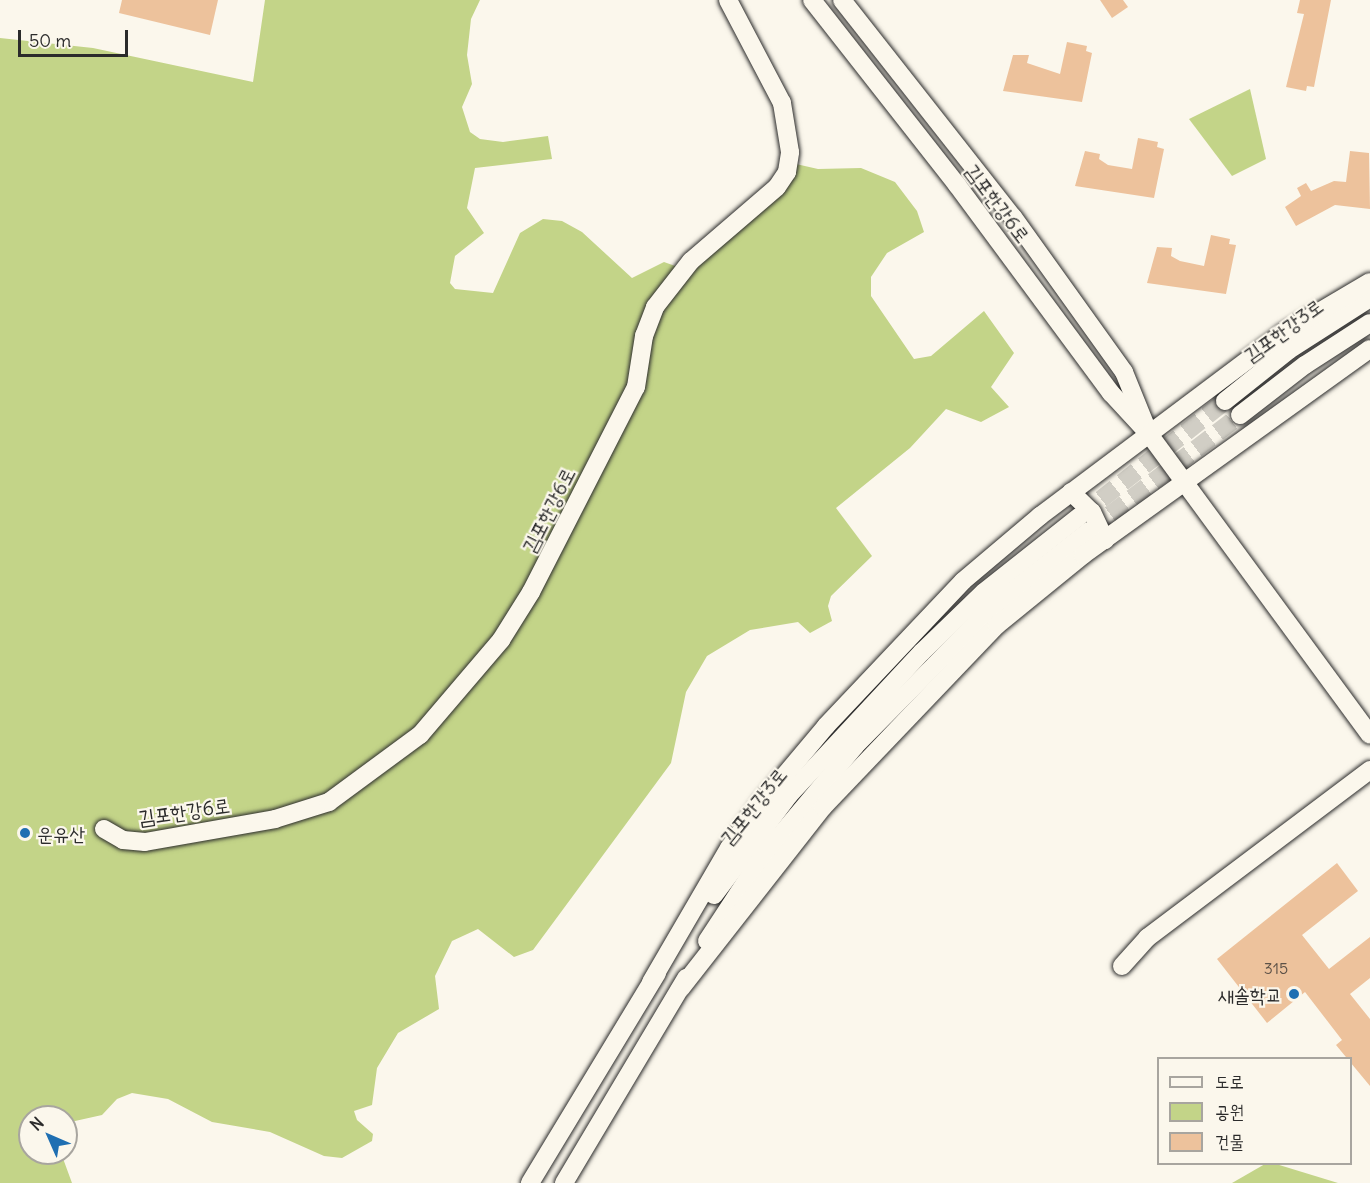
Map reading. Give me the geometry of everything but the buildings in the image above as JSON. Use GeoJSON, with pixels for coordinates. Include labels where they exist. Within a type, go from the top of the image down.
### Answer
{"type":"FeatureCollection","features":[{"type":"Feature","properties":{"kind":"street","name":"김포한강6로"},"geometry":{"type":"LineString","coordinates":[[104,829],[123,840],[145,842],[275,819],[329,802],[420,735],[501,640],[531,592],[636,387],[644,336],[655,307],[692,261],[777,186],[790,163],[786,118],[774,82],[728,0]]}},
{"type":"Feature","properties":{"kind":"street","name":"김포한강6로"},"geometry":{"type":"LineString","coordinates":[[812,0],[957,185],[1111,393],[1149,434],[1183,484],[1370,735]]}},
{"type":"Feature","properties":{"kind":"street","name":"김포한강6로"},"geometry":{"type":"LineString","coordinates":[[842,0],[1013,217],[1124,372],[1149,434]]}},
{"type":"Feature","properties":{"kind":"street"},"geometry":{"type":"LineString","coordinates":[[651,982],[729,848],[826,726],[963,581],[1071,492],[1282,334],[1370,282]]}},
{"type":"Feature","properties":{"kind":"street","name":"김포한강3로"},"geometry":{"type":"LineString","coordinates":[[1225,401],[1289,350],[1370,298]]}},
{"type":"Feature","properties":{"kind":"street","name":"김포한강3로"},"geometry":{"type":"LineString","coordinates":[[1240,415],[1370,323]]}},
{"type":"Feature","properties":{"kind":"street"},"geometry":{"type":"LineString","coordinates":[[564,1183],[681,988],[823,807],[940,680],[1091,529],[1183,484],[1370,349]]}},
{"type":"Feature","properties":{"kind":"street"},"geometry":{"type":"LineString","coordinates":[[1212,387],[1223,411],[1247,436]]}},
{"type":"Feature","properties":{"kind":"street"},"geometry":{"type":"LineString","coordinates":[[1071,492],[1092,512],[1091,529]]}},
{"type":"Feature","properties":{"kind":"street","name":"김포한강3로"},"geometry":{"type":"LineString","coordinates":[[530,1183],[651,982],[782,804],[850,728],[984,592],[1091,529]]}},
{"type":"Feature","properties":{"kind":"street"},"geometry":{"type":"LineString","coordinates":[[1122,966],[1147,938],[1370,770]]}},
{"type":"Feature","properties":{"kind":"green space"},"geometry":{"type":"Polygon","coordinates":[[[265,0],[480,0],[471,19],[467,55],[472,84],[462,107],[470,132],[480,139],[503,142],[548,136],[552,159],[475,168],[467,208],[484,233],[455,256],[450,283],[455,289],[493,293],[520,233],[543,219],[562,221],[582,232],[632,278],[664,262],[689,271],[796,164],[818,169],[861,168],[895,182],[917,211],[924,232],[887,253],[871,277],[871,296],[914,359],[931,356],[984,311],[1014,353],[991,387],[1009,407],[981,422],[946,409],[910,448],[836,508],[872,556],[831,596],[828,606],[832,621],[810,633],[798,622],[750,630],[707,656],[686,692],[671,763],[533,950],[514,957],[478,929],[452,941],[435,976],[439,1009],[398,1033],[377,1068],[372,1105],[354,1111],[357,1120],[373,1134],[372,1141],[342,1158],[324,1156],[270,1132],[212,1122],[168,1099],[132,1093],[117,1099],[102,1115],[78,1120],[78,1105],[18,1105],[18,1165],[65,1165],[72,1183],[0,1183],[0,38],[93,48],[253,82],[265,0]]]}},
{"type":"Feature","properties":{"kind":"green space"},"geometry":{"type":"Polygon","coordinates":[[[1250,89],[1266,159],[1232,176],[1189,119],[1250,89]]]}},
{"type":"Feature","properties":{"kind":"green space"},"geometry":{"type":"Polygon","coordinates":[[[1263,1165],[1279,1165],[1338,1183],[1232,1183],[1263,1165]]]}},
{"type":"Feature","properties":{"kind":"tunnel"},"geometry":{"type":"LineString","coordinates":[[1080,516],[1225,401]]}},
{"type":"Feature","properties":{"kind":"tunnel"},"geometry":{"type":"LineString","coordinates":[[1089,531],[1240,415]]}},
{"type":"Feature","properties":{"kind":"place","name":"운유산"},"geometry":{"type":"Point","coordinates":[25,833]}},
{"type":"Feature","properties":{"kind":"place","name":"새솔학교"},"geometry":{"type":"Point","coordinates":[1294,994]}}]}
